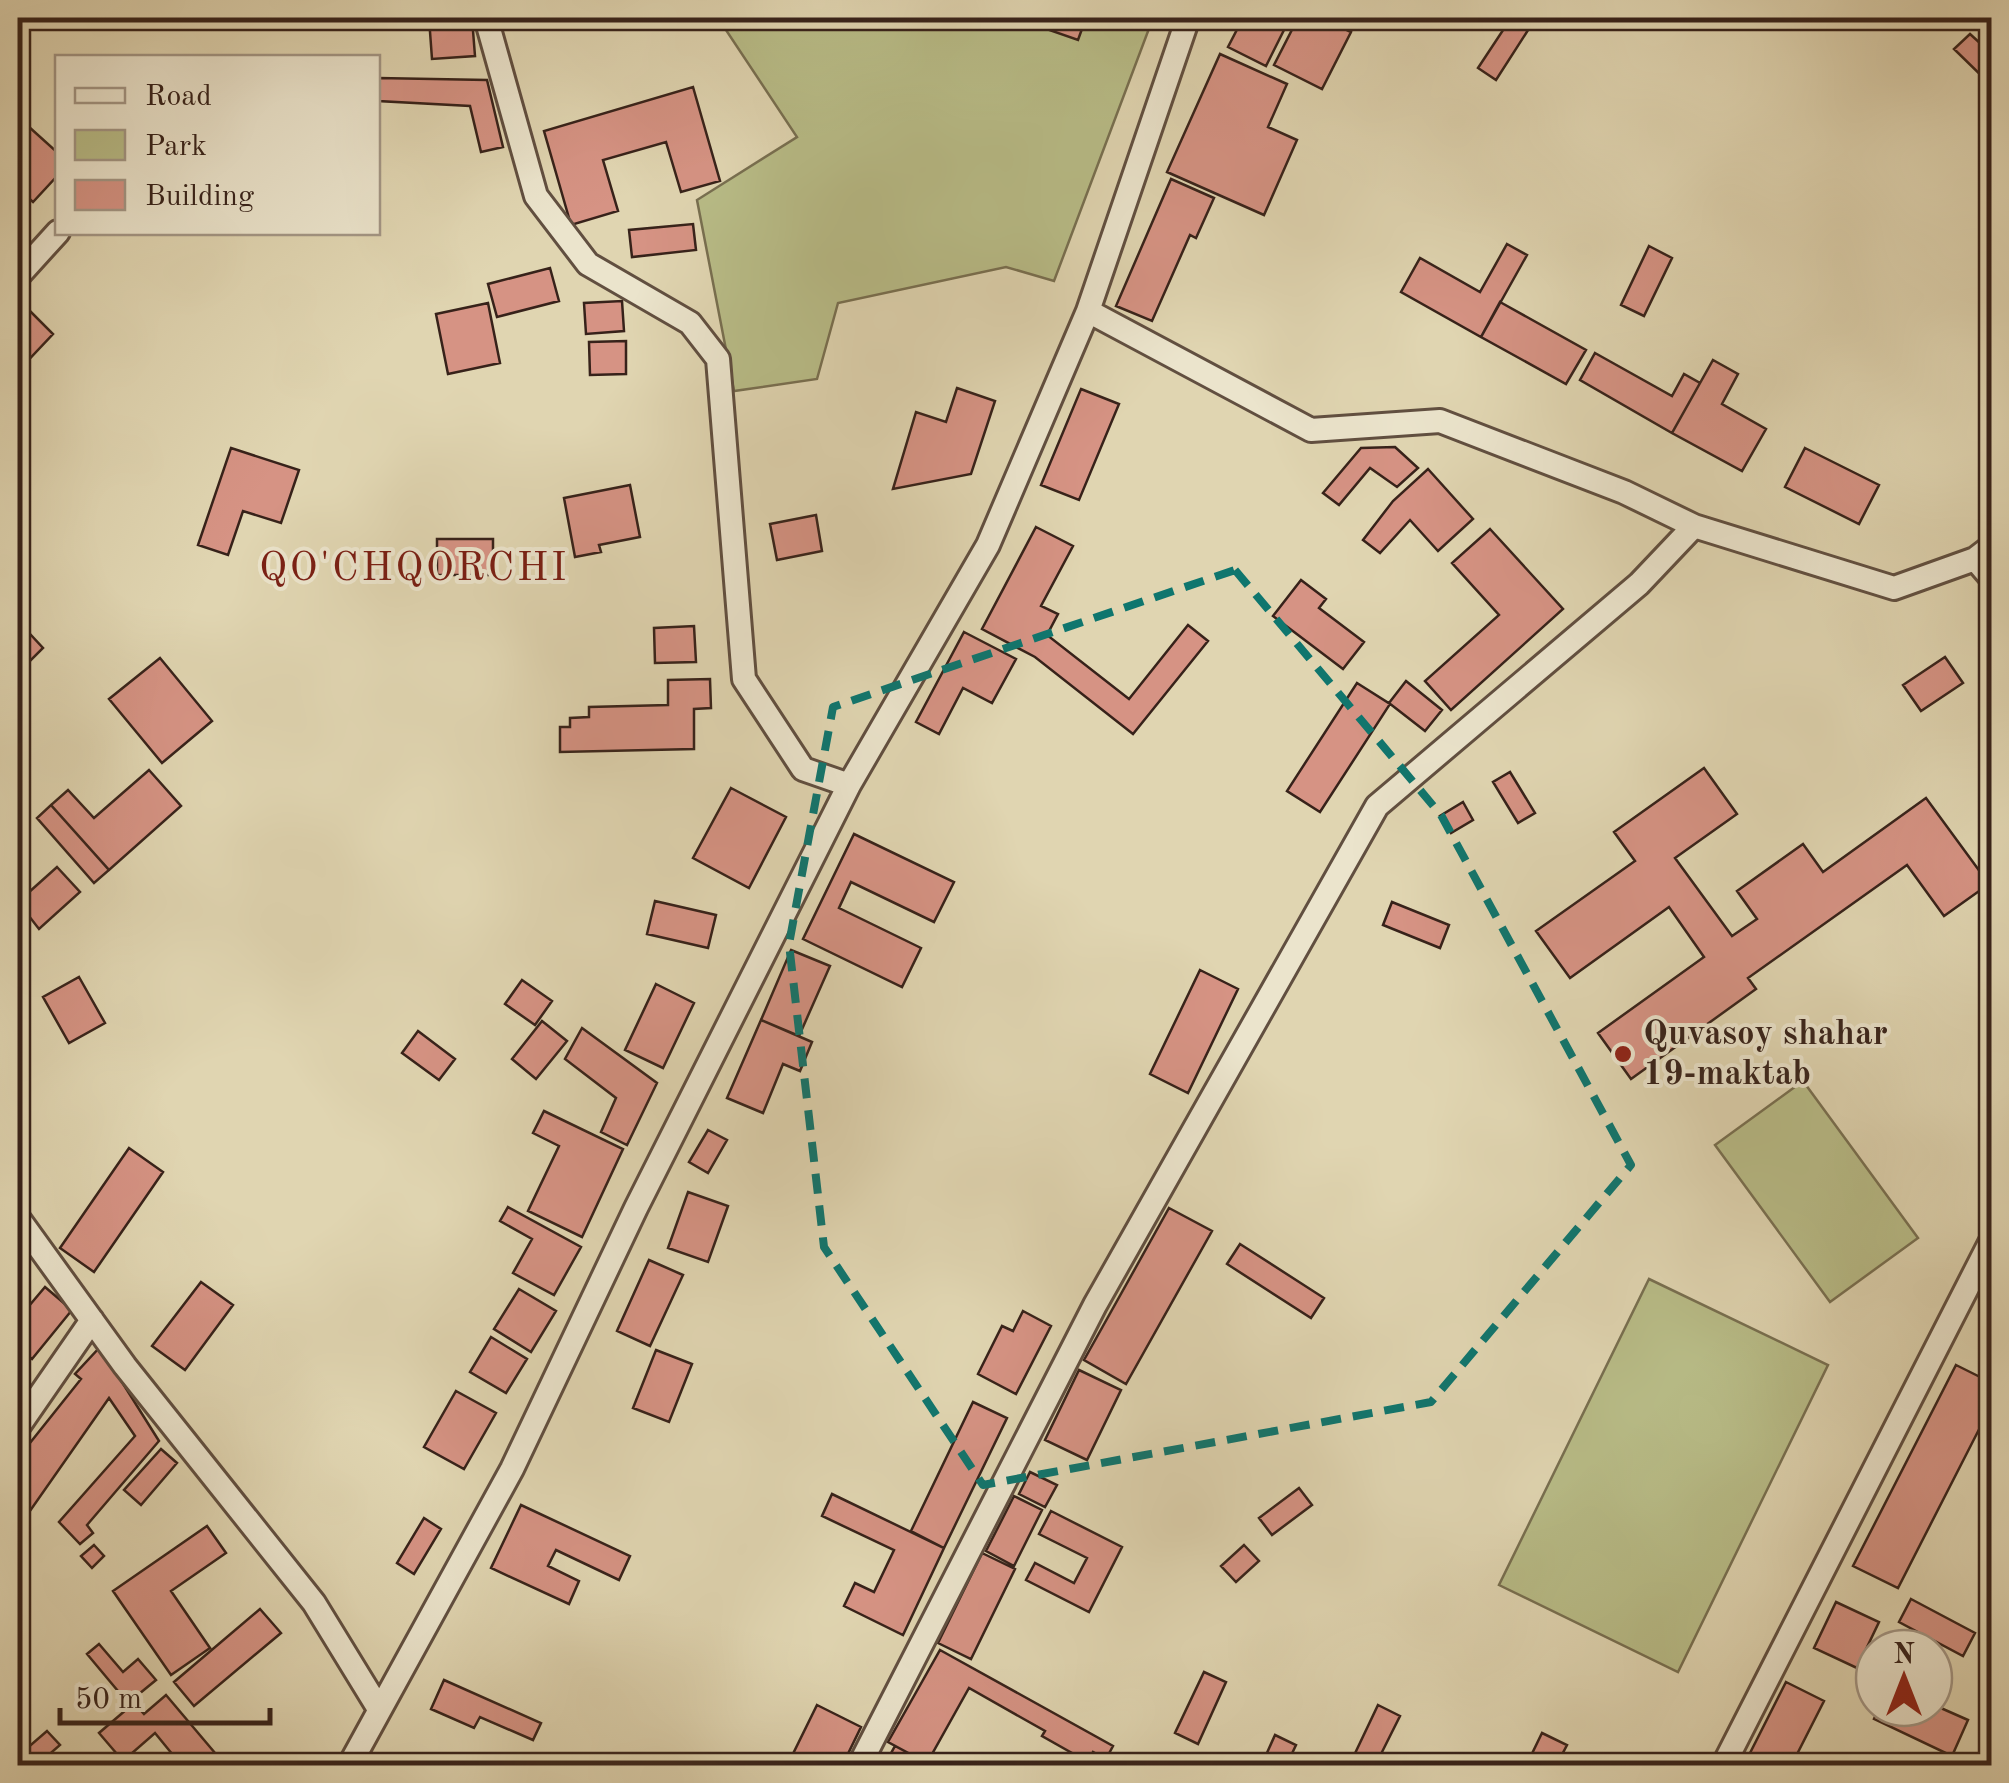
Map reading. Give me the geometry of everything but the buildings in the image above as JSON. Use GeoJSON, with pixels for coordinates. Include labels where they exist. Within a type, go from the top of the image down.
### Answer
{"type":"FeatureCollection","features":[{"type":"Feature","properties":{"kind":"street"},"geometry":{"type":"LineString","coordinates":[[486,18],[536,196],[588,264],[690,323],[718,359],[744,679],[803,769],[849,784]]}},
{"type":"Feature","properties":{"kind":"street"},"geometry":{"type":"LineString","coordinates":[[349,1766],[512,1469],[645,1190],[849,784],[988,544],[1088,311],[1188,18]]}},
{"type":"Feature","properties":{"kind":"street"},"geometry":{"type":"LineString","coordinates":[[18,276],[55,235]]}},
{"type":"Feature","properties":{"kind":"street"},"geometry":{"type":"LineString","coordinates":[[1088,311],[1312,430],[1440,421],[1624,492],[1694,526],[1894,588],[1983,552],[1992,579]]}},
{"type":"Feature","properties":{"kind":"street"},"geometry":{"type":"LineString","coordinates":[[860,1766],[1094,1306],[1377,806],[1639,584],[1694,526]]}},
{"type":"Feature","properties":{"kind":"street"},"geometry":{"type":"LineString","coordinates":[[18,1218],[92,1320],[314,1603],[379,1708]]}},
{"type":"Feature","properties":{"kind":"street"},"geometry":{"type":"LineString","coordinates":[[1724,1766],[1986,1268],[1992,1239]]}},
{"type":"Feature","properties":{"kind":"street"},"geometry":{"type":"LineString","coordinates":[[18,1427],[92,1320]]}},
{"type":"Feature","properties":{"kind":"highlighted area"},"geometry":{"type":"Polygon","coordinates":[[[1235,570],[1441,815],[1631,1165],[1431,1402],[983,1485],[824,1247],[789,944],[833,707],[1235,570]]]}},
{"type":"Feature","properties":{"kind":"green space"},"geometry":{"type":"Polygon","coordinates":[[[718,18],[1153,18],[1054,281],[1006,267],[838,303],[817,379],[734,391],[697,200],[797,137],[718,18]]]}},
{"type":"Feature","properties":{"kind":"green space"},"geometry":{"type":"Polygon","coordinates":[[[1803,1081],[1918,1238],[1830,1302],[1715,1145],[1803,1081]]]}},
{"type":"Feature","properties":{"kind":"green space"},"geometry":{"type":"Polygon","coordinates":[[[1649,1279],[1828,1365],[1678,1672],[1499,1585],[1649,1279]]]}},
{"type":"Feature","properties":{"kind":"place","name":"Quvasoy shahar 19-maktab"},"geometry":{"type":"Point","coordinates":[1623,1054]}},
{"type":"Feature","properties":{"kind":"district","name":"QO'CHQORCHI"},"geometry":{"type":"Point","coordinates":[414,570]}}]}
